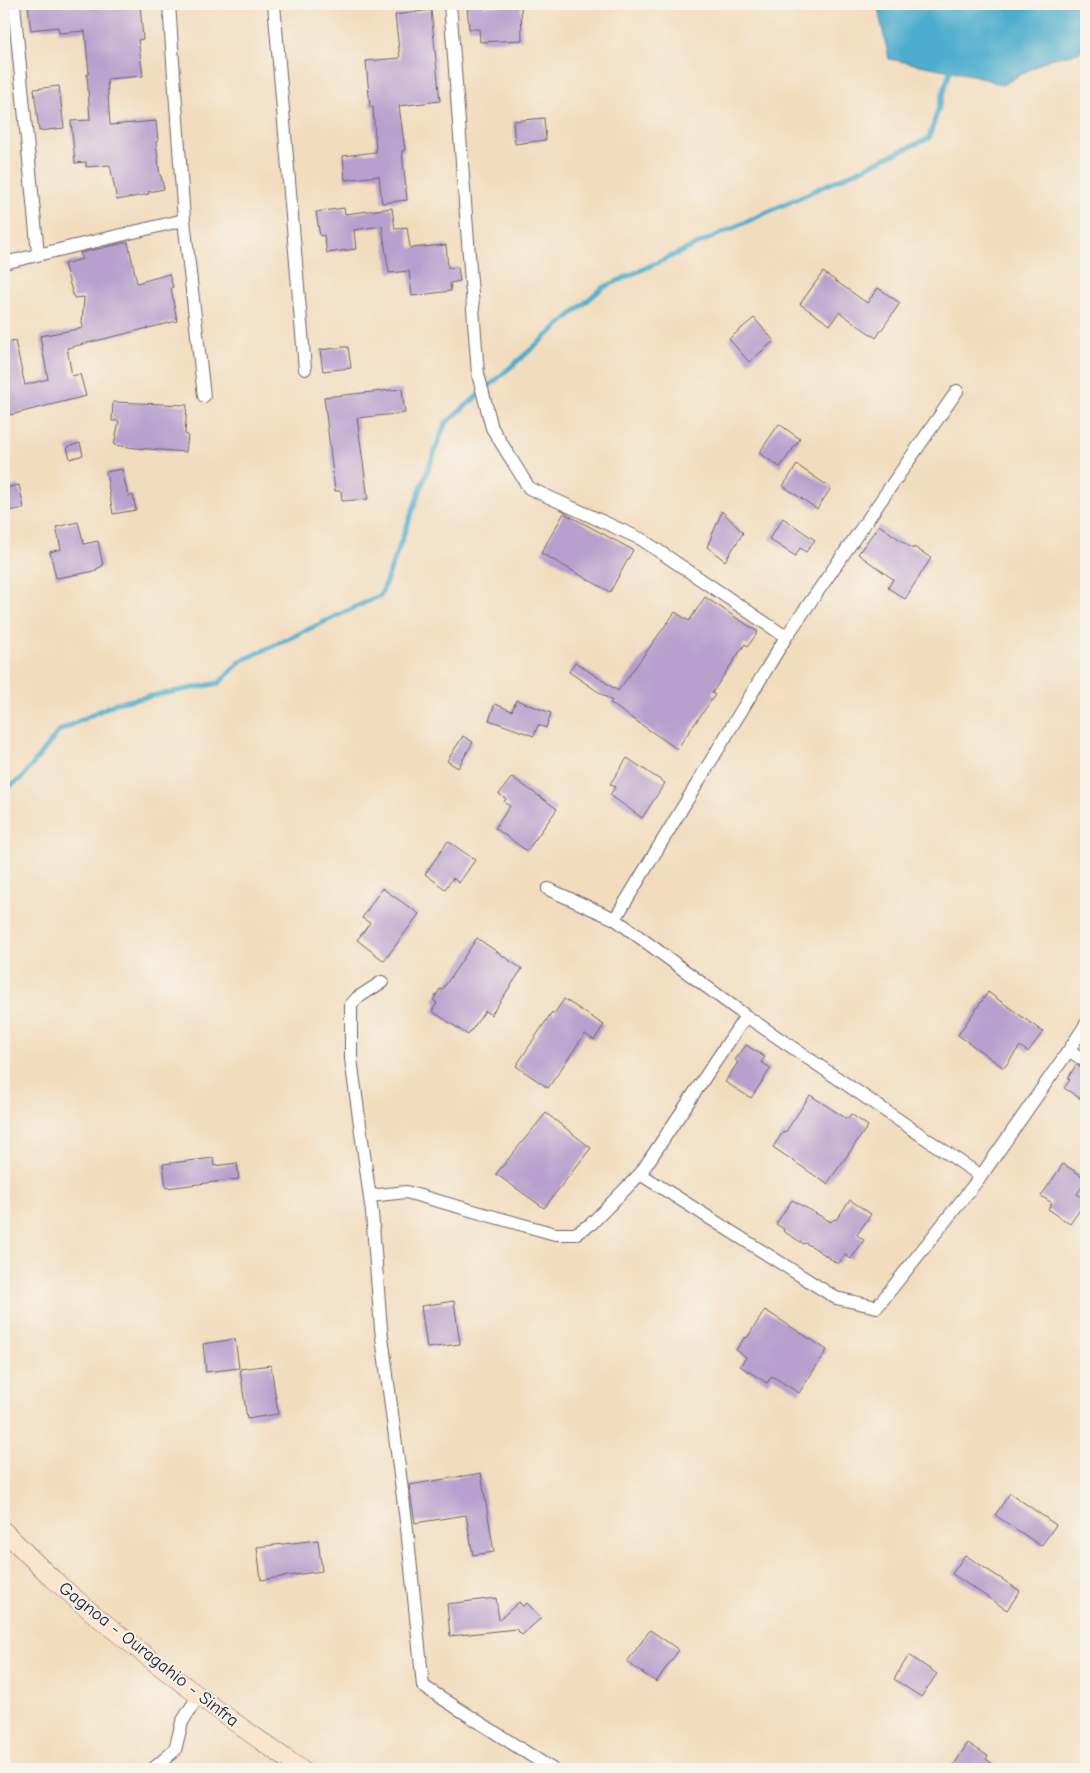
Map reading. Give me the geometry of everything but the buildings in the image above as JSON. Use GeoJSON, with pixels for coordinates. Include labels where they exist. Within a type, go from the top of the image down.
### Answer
{"type":"FeatureCollection","features":[{"type":"Feature","properties":{"kind":"main road","name":"Gagnoa - Ouragahio - Sinfra"},"geometry":{"type":"LineString","coordinates":[[4,1531],[53,1579],[148,1657],[301,1769]]}},
{"type":"Feature","properties":{"kind":"street"},"geometry":{"type":"LineString","coordinates":[[14,4],[38,254]]}},
{"type":"Feature","properties":{"kind":"street"},"geometry":{"type":"LineString","coordinates":[[169,4],[184,220],[204,396]]}},
{"type":"Feature","properties":{"kind":"street"},"geometry":{"type":"LineString","coordinates":[[274,4],[305,369]]}},
{"type":"Feature","properties":{"kind":"street"},"geometry":{"type":"LineString","coordinates":[[450,4],[478,374],[492,428],[529,488],[640,538],[786,637]]}},
{"type":"Feature","properties":{"kind":"street"},"geometry":{"type":"LineString","coordinates":[[4,263],[184,220]]}},
{"type":"Feature","properties":{"kind":"street"},"geometry":{"type":"LineString","coordinates":[[614,919],[786,637],[957,391]]}},
{"type":"Feature","properties":{"kind":"street"},"geometry":{"type":"LineString","coordinates":[[548,889],[614,919],[746,1016],[981,1176]]}},
{"type":"Feature","properties":{"kind":"street"},"geometry":{"type":"LineString","coordinates":[[382,982],[357,998],[351,1005],[351,1059],[370,1196],[381,1328],[407,1528],[423,1686],[552,1769]]}},
{"type":"Feature","properties":{"kind":"street"},"geometry":{"type":"LineString","coordinates":[[370,1196],[406,1192],[555,1234],[575,1234],[591,1224],[640,1174],[746,1016]]}},
{"type":"Feature","properties":{"kind":"street"},"geometry":{"type":"LineString","coordinates":[[640,1174],[836,1298],[877,1307],[981,1176],[1086,1024]]}},
{"type":"Feature","properties":{"kind":"street"},"geometry":{"type":"LineString","coordinates":[[1069,1050],[1086,1062]]}},
{"type":"Feature","properties":{"kind":"street"},"geometry":{"type":"LineString","coordinates":[[153,1769],[175,1750],[182,1722],[199,1695]]}},
{"type":"Feature","properties":{"kind":"water"},"geometry":{"type":"Polygon","coordinates":[[[877,4],[1086,4],[1086,43],[1079,53],[1049,59],[1002,85],[977,76],[889,59],[877,4]]]}},
{"type":"Feature","properties":{"kind":"waterway"},"geometry":{"type":"LineString","coordinates":[[4,790],[22,778],[59,731],[116,703],[219,683],[241,661],[381,595],[445,424],[602,288],[929,138],[952,65]]}}]}
